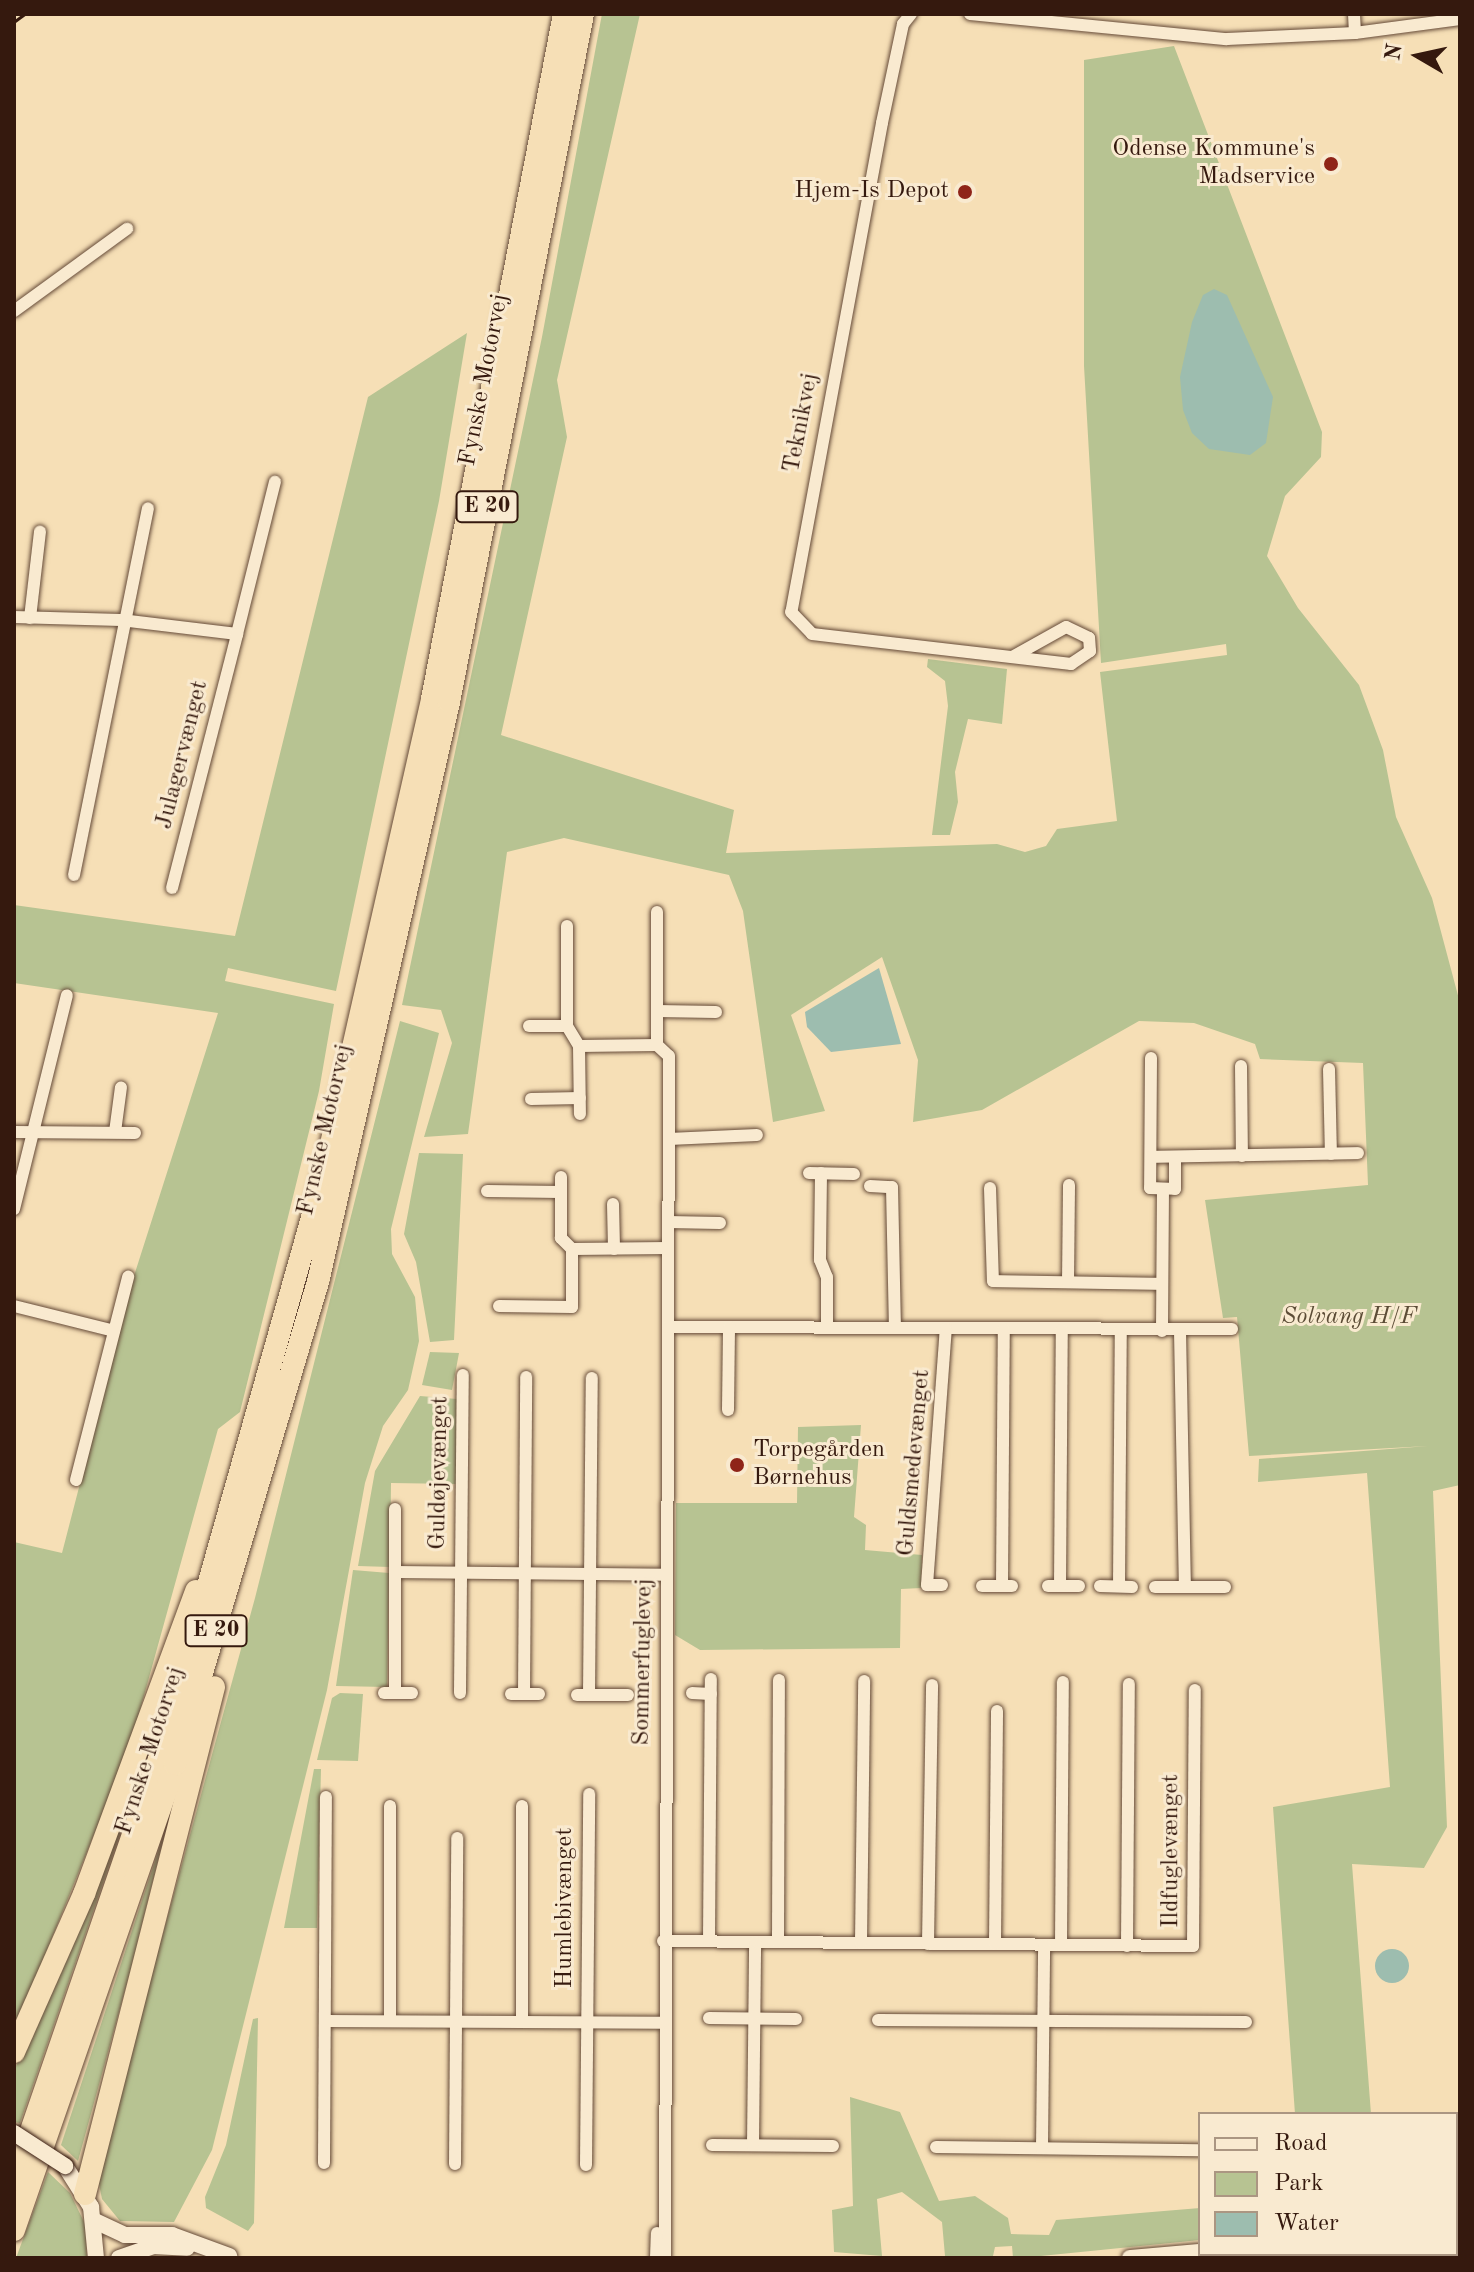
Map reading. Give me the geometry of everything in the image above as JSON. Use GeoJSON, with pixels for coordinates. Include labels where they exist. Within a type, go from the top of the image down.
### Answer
{"type":"FeatureCollection","features":[{"type":"Feature","properties":{"kind":"highway","name":"Fynske Motorvej"},"geometry":{"type":"LineString","coordinates":[[14,2180],[159,1759],[281,1344],[432,699],[564,14]]}},
{"type":"Feature","properties":{"kind":"highway","name":"Fynske Motorvej"},"geometry":{"type":"LineString","coordinates":[[14,2230],[170,1779],[318,1282],[449,702],[583,14]]}},
{"type":"Feature","properties":{"kind":"highway"},"geometry":{"type":"LineString","coordinates":[[85,2194],[150,1923],[293,1406],[318,1282]]}},
{"type":"Feature","properties":{"kind":"highway","name":"E 20"},"geometry":{"type":"LineString","coordinates":[[14,2052],[138,1753],[281,1344]]}},
{"type":"Feature","properties":{"kind":"street","name":"Teknikvej"},"geometry":{"type":"LineString","coordinates":[[911,14],[903,24],[882,123],[791,612],[812,634],[1071,664],[1090,651],[1089,638],[1066,627],[1014,656]]}},
{"type":"Feature","properties":{"kind":"street"},"geometry":{"type":"LineString","coordinates":[[970,14],[1227,39],[1355,33],[1460,19]]}},
{"type":"Feature","properties":{"kind":"street"},"geometry":{"type":"LineString","coordinates":[[1354,14],[1355,33]]}},
{"type":"Feature","properties":{"kind":"street"},"geometry":{"type":"LineString","coordinates":[[14,311],[127,229]]}},
{"type":"Feature","properties":{"kind":"street","name":"Julagervænget"},"geometry":{"type":"LineString","coordinates":[[172,888],[275,482]]}},
{"type":"Feature","properties":{"kind":"street"},"geometry":{"type":"LineString","coordinates":[[74,875],[121,620],[148,508]]}},
{"type":"Feature","properties":{"kind":"street"},"geometry":{"type":"LineString","coordinates":[[30,618],[40,532]]}},
{"type":"Feature","properties":{"kind":"street"},"geometry":{"type":"LineString","coordinates":[[14,617],[121,620],[237,634]]}},
{"type":"Feature","properties":{"kind":"street","name":"Sommerfuglevej"},"geometry":{"type":"LineString","coordinates":[[657,912],[657,1045],[669,1056],[662,2186],[665,2258]]}},
{"type":"Feature","properties":{"kind":"street"},"geometry":{"type":"LineString","coordinates":[[567,926],[567,1026],[579,1046],[580,1114]]}},
{"type":"Feature","properties":{"kind":"street"},"geometry":{"type":"LineString","coordinates":[[14,1209],[67,995]]}},
{"type":"Feature","properties":{"kind":"street"},"geometry":{"type":"LineString","coordinates":[[657,1011],[716,1012]]}},
{"type":"Feature","properties":{"kind":"street"},"geometry":{"type":"LineString","coordinates":[[529,1026],[567,1026]]}},
{"type":"Feature","properties":{"kind":"street"},"geometry":{"type":"LineString","coordinates":[[579,1046],[657,1045]]}},
{"type":"Feature","properties":{"kind":"street"},"geometry":{"type":"LineString","coordinates":[[1151,1058],[1150,1188],[1175,1189],[1175,1158]]}},
{"type":"Feature","properties":{"kind":"street"},"geometry":{"type":"LineString","coordinates":[[1241,1066],[1242,1156]]}},
{"type":"Feature","properties":{"kind":"street"},"geometry":{"type":"LineString","coordinates":[[1329,1069],[1331,1154]]}},
{"type":"Feature","properties":{"kind":"street"},"geometry":{"type":"LineString","coordinates":[[115,1132],[121,1087]]}},
{"type":"Feature","properties":{"kind":"street"},"geometry":{"type":"LineString","coordinates":[[531,1099],[580,1098]]}},
{"type":"Feature","properties":{"kind":"street"},"geometry":{"type":"LineString","coordinates":[[14,1132],[135,1133]]}},
{"type":"Feature","properties":{"kind":"street"},"geometry":{"type":"LineString","coordinates":[[669,1139],[757,1135]]}},
{"type":"Feature","properties":{"kind":"street"},"geometry":{"type":"LineString","coordinates":[[1151,1157],[1358,1153]]}},
{"type":"Feature","properties":{"kind":"street"},"geometry":{"type":"LineString","coordinates":[[827,1328],[815,1173],[854,1174]]}},
{"type":"Feature","properties":{"kind":"street"},"geometry":{"type":"LineString","coordinates":[[561,1177],[561,1238],[572,1249],[668,1248]]}},
{"type":"Feature","properties":{"kind":"street"},"geometry":{"type":"LineString","coordinates":[[1068,1282],[1069,1185]]}},
{"type":"Feature","properties":{"kind":"street"},"geometry":{"type":"LineString","coordinates":[[870,1186],[892,1187],[895,1328]]}},
{"type":"Feature","properties":{"kind":"street"},"geometry":{"type":"LineString","coordinates":[[990,1188],[993,1281],[1162,1284]]}},
{"type":"Feature","properties":{"kind":"street"},"geometry":{"type":"LineString","coordinates":[[1162,1331],[1163,1189]]}},
{"type":"Feature","properties":{"kind":"street"},"geometry":{"type":"LineString","coordinates":[[487,1191],[560,1192]]}},
{"type":"Feature","properties":{"kind":"street"},"geometry":{"type":"LineString","coordinates":[[613,1204],[614,1249]]}},
{"type":"Feature","properties":{"kind":"street"},"geometry":{"type":"LineString","coordinates":[[668,1222],[720,1223]]}},
{"type":"Feature","properties":{"kind":"street"},"geometry":{"type":"LineString","coordinates":[[499,1306],[572,1307],[572,1249]]}},
{"type":"Feature","properties":{"kind":"street"},"geometry":{"type":"LineString","coordinates":[[76,1480],[128,1277]]}},
{"type":"Feature","properties":{"kind":"street"},"geometry":{"type":"LineString","coordinates":[[14,1306],[114,1331]]}},
{"type":"Feature","properties":{"kind":"street"},"geometry":{"type":"LineString","coordinates":[[668,1327],[1232,1329]]}},
{"type":"Feature","properties":{"kind":"street"},"geometry":{"type":"LineString","coordinates":[[728,1410],[729,1327]]}},
{"type":"Feature","properties":{"kind":"street","name":"Guldsmedevænget"},"geometry":{"type":"LineString","coordinates":[[942,1585],[927,1585],[946,1329]]}},
{"type":"Feature","properties":{"kind":"street"},"geometry":{"type":"LineString","coordinates":[[982,1586],[1007,1586],[1004,1329]]}},
{"type":"Feature","properties":{"kind":"street"},"geometry":{"type":"LineString","coordinates":[[1062,1330],[1054,1586],[1079,1586]]}},
{"type":"Feature","properties":{"kind":"street"},"geometry":{"type":"LineString","coordinates":[[1100,1586],[1126,1586],[1121,1330]]}},
{"type":"Feature","properties":{"kind":"street"},"geometry":{"type":"LineString","coordinates":[[1180,1331],[1185,1587]]}},
{"type":"Feature","properties":{"kind":"street","name":"Guldøjevænget"},"geometry":{"type":"LineString","coordinates":[[460,1693],[463,1375]]}},
{"type":"Feature","properties":{"kind":"street"},"geometry":{"type":"LineString","coordinates":[[526,1377],[525,1573],[518,1694],[539,1694]]}},
{"type":"Feature","properties":{"kind":"street"},"geometry":{"type":"LineString","coordinates":[[592,1378],[590,1574],[583,1695],[628,1695]]}},
{"type":"Feature","properties":{"kind":"street"},"geometry":{"type":"LineString","coordinates":[[713,1381],[729,1381]]}},
{"type":"Feature","properties":{"kind":"street","name":"Guldøjevænget"},"geometry":{"type":"LineString","coordinates":[[395,1509],[389,1693],[412,1693]]}},
{"type":"Feature","properties":{"kind":"street","name":"Guldøjevænget"},"geometry":{"type":"LineString","coordinates":[[395,1572],[667,1575]]}},
{"type":"Feature","properties":{"kind":"street"},"geometry":{"type":"LineString","coordinates":[[1155,1587],[1225,1587]]}},
{"type":"Feature","properties":{"kind":"street"},"geometry":{"type":"LineString","coordinates":[[709,1941],[711,1679]]}},
{"type":"Feature","properties":{"kind":"street"},"geometry":{"type":"LineString","coordinates":[[778,1942],[779,1680]]}},
{"type":"Feature","properties":{"kind":"street"},"geometry":{"type":"LineString","coordinates":[[861,1943],[864,1681]]}},
{"type":"Feature","properties":{"kind":"street"},"geometry":{"type":"LineString","coordinates":[[1061,1945],[1063,1682]]}},
{"type":"Feature","properties":{"kind":"street","name":"Ildfuglevænget"},"geometry":{"type":"LineString","coordinates":[[1127,1946],[1129,1684]]}},
{"type":"Feature","properties":{"kind":"street"},"geometry":{"type":"LineString","coordinates":[[928,1944],[932,1685]]}},
{"type":"Feature","properties":{"kind":"street","name":"Ildfuglevænget"},"geometry":{"type":"LineString","coordinates":[[663,1941],[1193,1946],[1195,1690]]}},
{"type":"Feature","properties":{"kind":"street"},"geometry":{"type":"LineString","coordinates":[[692,1693],[711,1694]]}},
{"type":"Feature","properties":{"kind":"street"},"geometry":{"type":"LineString","coordinates":[[764,1694],[779,1695]]}},
{"type":"Feature","properties":{"kind":"street"},"geometry":{"type":"LineString","coordinates":[[995,1944],[997,1711]]}},
{"type":"Feature","properties":{"kind":"street","name":"Humlebivænget"},"geometry":{"type":"LineString","coordinates":[[586,2165],[589,1794]]}},
{"type":"Feature","properties":{"kind":"street"},"geometry":{"type":"LineString","coordinates":[[324,2163],[326,1797]]}},
{"type":"Feature","properties":{"kind":"street"},"geometry":{"type":"LineString","coordinates":[[390,1806],[390,2021]]}},
{"type":"Feature","properties":{"kind":"street","name":"Humlebivænget"},"geometry":{"type":"LineString","coordinates":[[522,1806],[522,2022]]}},
{"type":"Feature","properties":{"kind":"street"},"geometry":{"type":"LineString","coordinates":[[455,2164],[457,1838]]}},
{"type":"Feature","properties":{"kind":"street"},"geometry":{"type":"LineString","coordinates":[[753,2145],[755,1942]]}},
{"type":"Feature","properties":{"kind":"street"},"geometry":{"type":"LineString","coordinates":[[1042,2148],[1044,1945]]}},
{"type":"Feature","properties":{"kind":"street"},"geometry":{"type":"LineString","coordinates":[[709,2018],[796,2019]]}},
{"type":"Feature","properties":{"kind":"street"},"geometry":{"type":"LineString","coordinates":[[878,2020],[1246,2022]]}},
{"type":"Feature","properties":{"kind":"street","name":"Humlebivænget"},"geometry":{"type":"LineString","coordinates":[[325,2021],[663,2023]]}},
{"type":"Feature","properties":{"kind":"street"},"geometry":{"type":"LineString","coordinates":[[14,2133],[65,2166],[85,2194],[95,2221],[96,2258]]}},
{"type":"Feature","properties":{"kind":"street"},"geometry":{"type":"LineString","coordinates":[[712,2145],[833,2146]]}},
{"type":"Feature","properties":{"kind":"street"},"geometry":{"type":"LineString","coordinates":[[936,2147],[1198,2150]]}},
{"type":"Feature","properties":{"kind":"street","name":"Sommerfuglevej"},"geometry":{"type":"LineString","coordinates":[[656,2258],[662,2186]]}},
{"type":"Feature","properties":{"kind":"street"},"geometry":{"type":"LineString","coordinates":[[95,2221],[125,2235],[172,2235],[234,2257]]}},
{"type":"Feature","properties":{"kind":"street"},"geometry":{"type":"LineString","coordinates":[[119,2258],[168,2245],[234,2257]]}},
{"type":"Feature","properties":{"kind":"street"},"geometry":{"type":"LineString","coordinates":[[1130,2258],[1180,2256]]}},
{"type":"Feature","properties":{"kind":"green space","name":"Solvang H/F"},"geometry":{"type":"Polygon","coordinates":[[[602,14],[640,14],[557,380],[567,437],[501,735],[734,810],[726,853],[997,844],[1025,852],[1046,846],[1057,829],[1117,821],[1100,672],[1227,655],[1226,644],[1101,663],[1084,366],[1084,60],[1174,46],[1322,432],[1321,457],[1285,496],[1267,556],[1298,608],[1359,685],[1383,750],[1396,817],[1432,898],[1460,1003],[1460,1485],[1433,1491],[1447,1827],[1424,1868],[1352,1864],[1371,2112],[1295,2112],[1273,1807],[1390,1787],[1367,1473],[1258,1482],[1259,1459],[1428,1446],[1249,1456],[1237,1317],[1223,1318],[1205,1200],[1368,1185],[1363,1063],[1260,1059],[1255,1044],[1194,1023],[1139,1021],[982,1110],[913,1122],[918,1060],[882,957],[791,1015],[825,1111],[773,1122],[743,911],[729,875],[564,838],[507,852],[468,1134],[424,1137],[452,1043],[441,1010],[402,1005],[542,337],[602,14]]]}},
{"type":"Feature","properties":{"kind":"green space"},"geometry":{"type":"Polygon","coordinates":[[[467,333],[439,501],[336,991],[228,968],[225,981],[334,1004],[319,1091],[240,1412],[218,1429],[130,1746],[14,2031],[14,1542],[62,1553],[133,1279],[218,1013],[14,983],[14,905],[235,936],[368,397],[467,333]]]}},
{"type":"Feature","properties":{"kind":"green space"},"geometry":{"type":"Polygon","coordinates":[[[928,659],[1007,669],[1002,724],[968,719],[955,772],[958,802],[950,835],[932,835],[948,706],[945,681],[927,667],[928,659]]]}},
{"type":"Feature","properties":{"kind":"green space"},"geometry":{"type":"Polygon","coordinates":[[[400,1021],[439,1033],[391,1229],[392,1254],[415,1297],[419,1341],[408,1390],[383,1426],[365,1483],[327,1690],[212,2150],[174,2222],[120,2221],[102,2199],[97,2174],[255,1598],[400,1021]]]}},
{"type":"Feature","properties":{"kind":"green space"},"geometry":{"type":"Polygon","coordinates":[[[419,1153],[463,1154],[454,1340],[430,1342],[416,1262],[404,1234],[419,1153]]]}},
{"type":"Feature","properties":{"kind":"green space"},"geometry":{"type":"Polygon","coordinates":[[[430,1352],[459,1353],[452,1390],[422,1385],[430,1352]]]}},
{"type":"Feature","properties":{"kind":"green space"},"geometry":{"type":"Polygon","coordinates":[[[420,1396],[457,1399],[456,1484],[391,1483],[390,1567],[358,1566],[375,1471],[420,1396]]]}},
{"type":"Feature","properties":{"kind":"green space"},"geometry":{"type":"Polygon","coordinates":[[[861,1425],[854,1517],[866,1525],[865,1550],[922,1555],[921,1588],[901,1589],[900,1648],[700,1650],[675,1635],[676,1503],[797,1503],[798,1427],[861,1425]]]}},
{"type":"Feature","properties":{"kind":"green space"},"geometry":{"type":"Polygon","coordinates":[[[353,1570],[389,1573],[387,1687],[336,1686],[353,1570]]]}},
{"type":"Feature","properties":{"kind":"green space"},"geometry":{"type":"Polygon","coordinates":[[[340,1693],[363,1694],[358,1761],[317,1760],[332,1698],[340,1693]]]}},
{"type":"Feature","properties":{"kind":"green space"},"geometry":{"type":"Polygon","coordinates":[[[153,1738],[20,2123],[14,2122],[14,2070],[51,1996],[153,1738]]]}},
{"type":"Feature","properties":{"kind":"green space"},"geometry":{"type":"Polygon","coordinates":[[[314,1769],[321,1769],[317,1928],[284,1928],[314,1769]]]}},
{"type":"Feature","properties":{"kind":"green space"},"geometry":{"type":"Polygon","coordinates":[[[166,1828],[130,1972],[78,2161],[61,2145],[166,1828]]]}},
{"type":"Feature","properties":{"kind":"green space"},"geometry":{"type":"Polygon","coordinates":[[[258,2018],[254,2223],[248,2231],[206,2208],[205,2197],[226,2145],[253,2019],[258,2018]]]}},
{"type":"Feature","properties":{"kind":"green space"},"geometry":{"type":"Polygon","coordinates":[[[850,2097],[900,2112],[939,2201],[975,2196],[1008,2218],[1011,2234],[1049,2235],[1056,2220],[1198,2208],[1198,2240],[1021,2258],[1013,2258],[1012,2246],[995,2247],[993,2256],[945,2256],[942,2222],[902,2192],[877,2199],[882,2256],[834,2252],[832,2210],[853,2206],[850,2097]]]}},
{"type":"Feature","properties":{"kind":"green space"},"geometry":{"type":"Polygon","coordinates":[[[48,2172],[70,2193],[85,2224],[87,2258],[16,2258],[48,2172]]]}},
{"type":"Feature","properties":{"kind":"water"},"geometry":{"type":"Polygon","coordinates":[[[1214,289],[1227,295],[1273,397],[1266,443],[1250,455],[1209,449],[1192,433],[1183,410],[1180,377],[1192,322],[1203,295],[1214,289]]]}},
{"type":"Feature","properties":{"kind":"water"},"geometry":{"type":"Polygon","coordinates":[[[879,968],[901,1044],[831,1052],[807,1027],[805,1012],[879,968]]]}},
{"type":"Feature","properties":{"kind":"water"},"geometry":{"type":"Polygon","coordinates":[[[1392,1949],[1404,1954],[1409,1966],[1404,1978],[1392,1983],[1380,1978],[1375,1966],[1380,1954],[1392,1949]]]}},
{"type":"Feature","properties":{"kind":"railway"},"geometry":{"type":"LineString","coordinates":[[14,22],[25,14]]}},
{"type":"Feature","properties":{"kind":"place","name":"Odense Kommune's Madservice"},"geometry":{"type":"Point","coordinates":[1331,164]}},
{"type":"Feature","properties":{"kind":"place","name":"Hjem-Is Depot"},"geometry":{"type":"Point","coordinates":[965,192]}},
{"type":"Feature","properties":{"kind":"place","name":"Torpegården Børnehus"},"geometry":{"type":"Point","coordinates":[737,1465]}}]}
